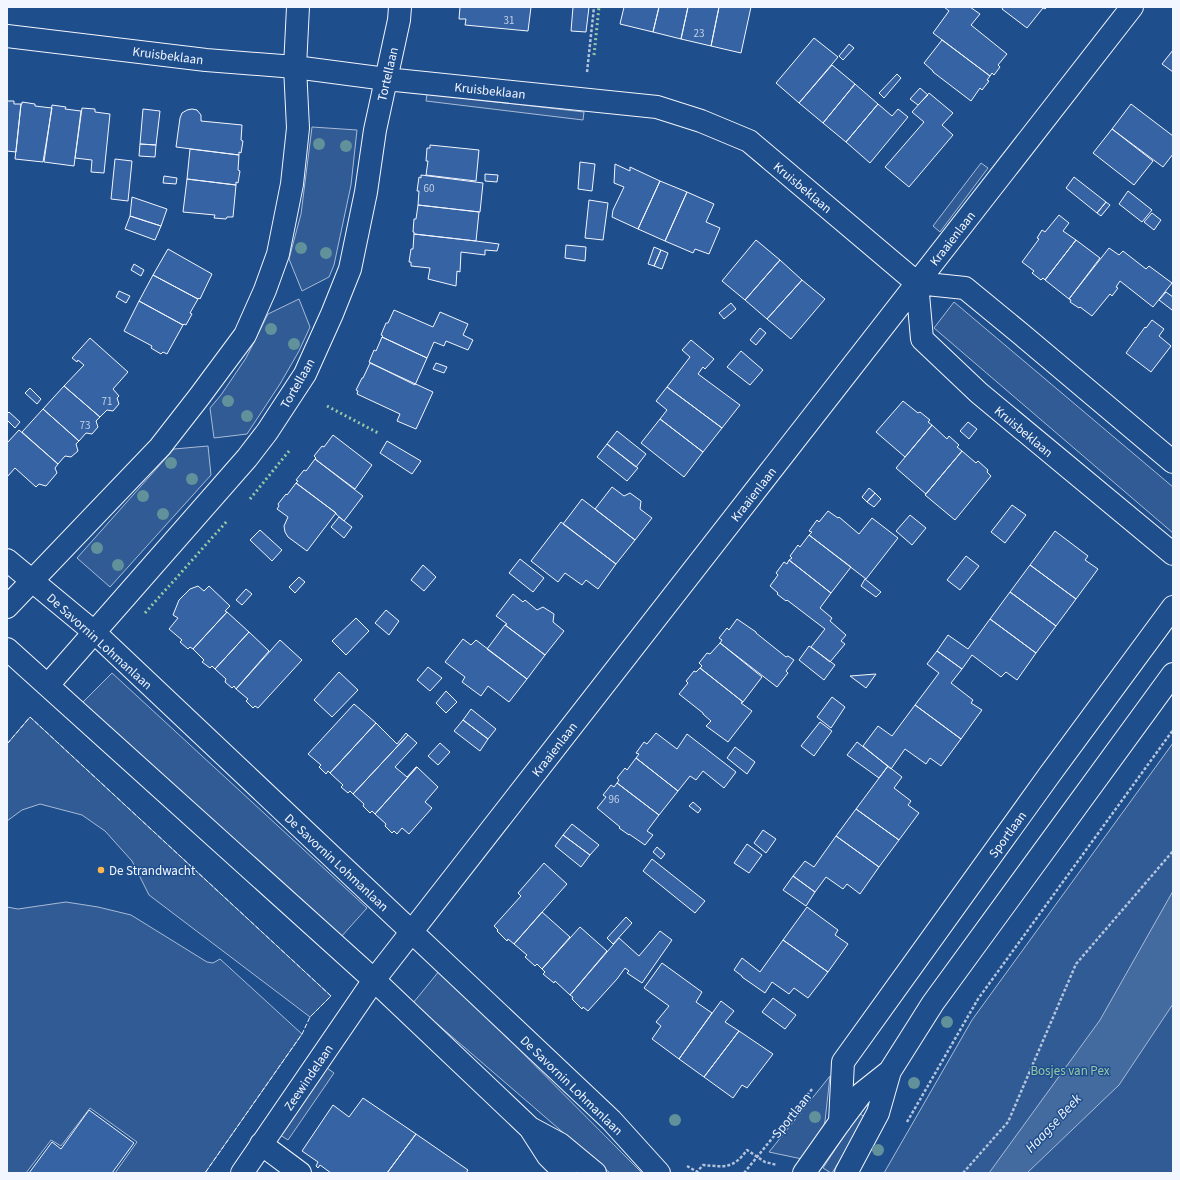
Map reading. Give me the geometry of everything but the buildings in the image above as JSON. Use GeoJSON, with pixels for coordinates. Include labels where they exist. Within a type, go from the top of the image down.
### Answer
{"type":"FeatureCollection","features":[{"type":"Feature","properties":{"kind":"street"},"geometry":{"type":"LineString","coordinates":[[7,607],[160,446],[245,335],[265,290],[278,254],[292,184],[298,128],[295,67],[298,7]]}},
{"type":"Feature","properties":{"kind":"street","name":"Tortellaan"},"geometry":{"type":"LineString","coordinates":[[48,685],[247,458],[267,432],[305,374],[350,269],[366,192],[375,130],[399,20],[400,7]]}},
{"type":"Feature","properties":{"kind":"street","name":"Kraaienlaan"},"geometry":{"type":"LineString","coordinates":[[374,980],[1132,7]]}},
{"type":"Feature","properties":{"kind":"street","name":"Kruisbeklaan"},"geometry":{"type":"LineString","coordinates":[[7,36],[206,60],[295,67],[386,79],[657,107],[700,121],[749,141],[917,283],[922,339],[979,393],[1173,554]]}},
{"type":"Feature","properties":{"kind":"street"},"geometry":{"type":"LineString","coordinates":[[917,283],[965,288],[1173,462]]}},
{"type":"Feature","properties":{"kind":"street","name":"De Savornin Lohmanlaan"},"geometry":{"type":"LineString","coordinates":[[7,560],[94,632],[411,933],[611,1120],[659,1173]]}},
{"type":"Feature","properties":{"kind":"street","name":"Sportlaan"},"geometry":{"type":"LineString","coordinates":[[843,1062],[1050,774],[1173,607]]}},
{"type":"Feature","properties":{"kind":"street"},"geometry":{"type":"LineString","coordinates":[[7,649],[374,980],[530,1128],[548,1156],[565,1173]]}},
{"type":"Feature","properties":{"kind":"street"},"geometry":{"type":"LineString","coordinates":[[846,1173],[878,1113],[890,1071],[946,985],[1173,674]]}},
{"type":"Feature","properties":{"kind":"street","name":"Zeewindelaan"},"geometry":{"type":"LineString","coordinates":[[242,1173],[374,980]]}},
{"type":"Feature","properties":{"kind":"street"},"geometry":{"type":"LineString","coordinates":[[840,1122],[843,1062]]}},
{"type":"Feature","properties":{"kind":"street"},"geometry":{"type":"LineString","coordinates":[[805,1173],[861,1094],[890,1071]]}},
{"type":"Feature","properties":{"kind":"street"},"geometry":{"type":"LineString","coordinates":[[530,1128],[560,1144],[595,1173]]}},
{"type":"Feature","properties":{"kind":"street"},"geometry":{"type":"LineString","coordinates":[[261,1144],[300,1173]]}},
{"type":"Feature","properties":{"kind":"path"},"geometry":{"type":"LineString","coordinates":[[584,100],[594,7]]}},
{"type":"Feature","properties":{"kind":"path"},"geometry":{"type":"LineString","coordinates":[[906,1123],[978,999],[1173,730]]}},
{"type":"Feature","properties":{"kind":"path"},"geometry":{"type":"LineString","coordinates":[[964,1173],[1008,1122],[1076,964],[1173,851]]}},
{"type":"Feature","properties":{"kind":"path","name":"Sportlaan"},"geometry":{"type":"LineString","coordinates":[[744,1173],[825,1072],[843,1062]]}},
{"type":"Feature","properties":{"kind":"path"},"geometry":{"type":"LineString","coordinates":[[696,1173],[703,1166],[727,1166],[740,1160],[747,1150],[765,1162],[793,1168],[805,1173]]}},
{"type":"Feature","properties":{"kind":"shaded area"},"geometry":{"type":"Polygon","coordinates":[[[427,94],[584,112],[583,120],[426,101],[427,94]]]}},
{"type":"Feature","properties":{"kind":"shaded area"},"geometry":{"type":"Polygon","coordinates":[[[312,127],[357,130],[351,185],[334,265],[329,277],[302,291],[289,259],[301,214],[312,127]]]}},
{"type":"Feature","properties":{"kind":"shaded area"},"geometry":{"type":"Polygon","coordinates":[[[981,163],[988,168],[940,232],[933,226],[981,163]]]}},
{"type":"Feature","properties":{"kind":"shaded area"},"geometry":{"type":"Polygon","coordinates":[[[299,299],[310,327],[299,351],[280,384],[247,434],[214,438],[210,408],[221,395],[246,358],[268,314],[299,299]]]}},
{"type":"Feature","properties":{"kind":"shaded area"},"geometry":{"type":"Polygon","coordinates":[[[954,302],[1173,487],[1173,533],[934,328],[954,302]]]}},
{"type":"Feature","properties":{"kind":"shaded area"},"geometry":{"type":"Polygon","coordinates":[[[208,446],[211,475],[110,587],[77,558],[174,449],[208,446]]]}},
{"type":"Feature","properties":{"kind":"shaded area"},"geometry":{"type":"Polygon","coordinates":[[[112,673],[367,908],[341,937],[80,705],[112,673]]]}},
{"type":"Feature","properties":{"kind":"shaded area"},"geometry":{"type":"Polygon","coordinates":[[[30,717],[331,996],[310,1017],[149,895],[132,861],[105,831],[82,815],[40,804],[22,810],[7,821],[7,744],[30,717]]]}},
{"type":"Feature","properties":{"kind":"shaded area","name":"Bosjes van Pex"},"geometry":{"type":"Polygon","coordinates":[[[1173,743],[1173,1173],[884,1173],[972,1020],[1173,743]]]}},
{"type":"Feature","properties":{"kind":"shaded area","name":"De Strandwacht"},"geometry":{"type":"Polygon","coordinates":[[[66,902],[98,907],[131,915],[207,962],[213,963],[220,959],[302,1034],[205,1173],[115,1173],[137,1142],[90,1108],[61,1146],[51,1140],[26,1173],[7,1173],[7,907],[18,909],[66,902]]]}},
{"type":"Feature","properties":{"kind":"shaded area"},"geometry":{"type":"Polygon","coordinates":[[[440,970],[642,1173],[610,1173],[413,1003],[440,970]]]}},
{"type":"Feature","properties":{"kind":"shaded area"},"geometry":{"type":"Polygon","coordinates":[[[327,1068],[334,1073],[288,1140],[280,1135],[327,1068]]]}},
{"type":"Feature","properties":{"kind":"shaded area"},"geometry":{"type":"Polygon","coordinates":[[[830,1076],[823,1129],[802,1159],[769,1152],[830,1076]]]}},
{"type":"Feature","properties":{"kind":"shaded area"},"geometry":{"type":"Polygon","coordinates":[[[859,1113],[866,1118],[831,1173],[823,1168],[859,1113]]]}},
{"type":"Feature","properties":{"kind":"water","name":"Haagse Beek"},"geometry":{"type":"Polygon","coordinates":[[[1173,891],[1173,1004],[1119,1085],[1027,1173],[989,1173],[1100,1020],[1173,891]]]}},
{"type":"Feature","properties":{"kind":"hedge"},"geometry":{"type":"LineString","coordinates":[[594,55],[599,7]]}},
{"type":"Feature","properties":{"kind":"hedge"},"geometry":{"type":"LineString","coordinates":[[327,406],[380,434]]}},
{"type":"Feature","properties":{"kind":"hedge"},"geometry":{"type":"LineString","coordinates":[[250,499],[289,451]]}},
{"type":"Feature","properties":{"kind":"hedge"},"geometry":{"type":"LineString","coordinates":[[145,613],[227,521]]}},
{"type":"Feature","properties":{"kind":"fence"},"geometry":{"type":"LineString","coordinates":[[7,744],[30,717],[331,996],[310,1017],[302,1034],[205,1173]]}},
{"type":"Feature","properties":{"kind":"place","name":"De Strandwacht"},"geometry":{"type":"Point","coordinates":[101,870]}}]}
